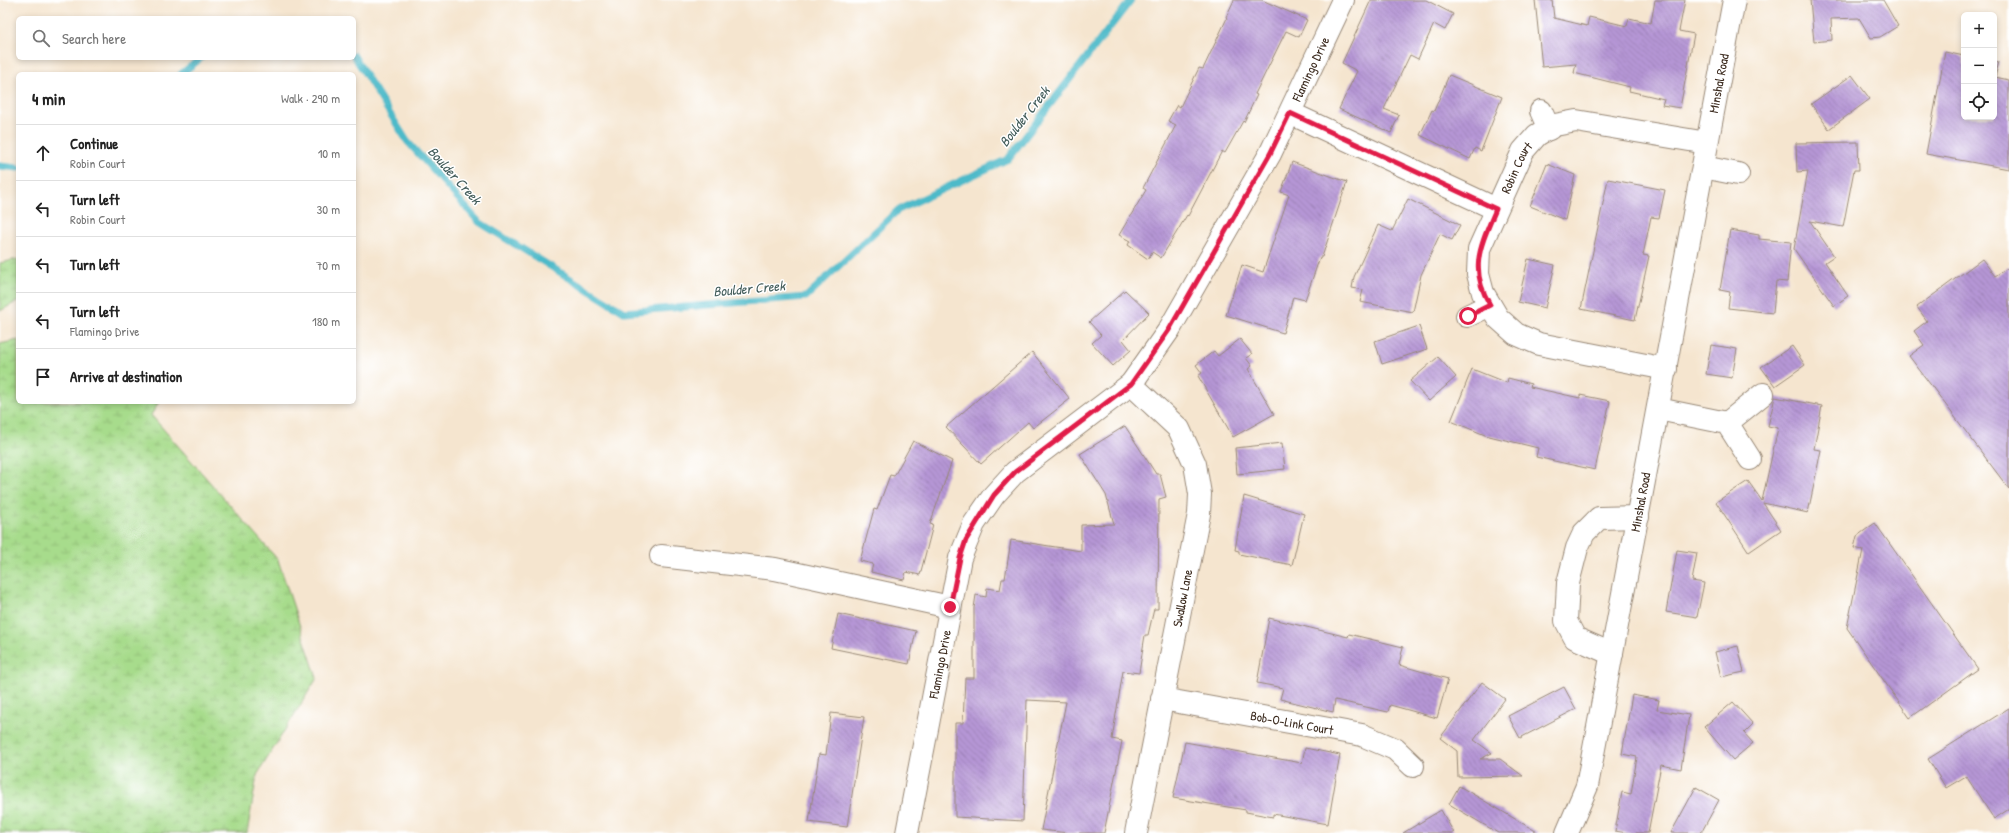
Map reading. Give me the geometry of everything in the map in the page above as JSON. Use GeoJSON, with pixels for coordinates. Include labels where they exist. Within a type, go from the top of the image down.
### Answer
{"type":"FeatureCollection","features":[{"type":"Feature","properties":{"kind":"street","name":"Flamingo Drive"},"geometry":{"type":"LineString","coordinates":[[907,833],[950,607],[960,558],[966,540],[994,495],[1015,472],[1131,384],[1169,330],[1270,154],[1343,0]]}},
{"type":"Feature","properties":{"kind":"street","name":"Minshal Road"},"geometry":{"type":"LineString","coordinates":[[1567,833],[1587,786],[1734,0]]}},
{"type":"Feature","properties":{"kind":"street"},"geometry":{"type":"LineString","coordinates":[[1290,113],[1496,209]]}},
{"type":"Feature","properties":{"kind":"street","name":"Robin Court"},"geometry":{"type":"LineString","coordinates":[[1666,369],[1539,344],[1516,334],[1498,318],[1483,293],[1478,274],[1479,249],[1523,151],[1537,135],[1545,120],[1555,125],[1576,121],[1707,143]]}},
{"type":"Feature","properties":{"kind":"street"},"geometry":{"type":"LineString","coordinates":[[1703,167],[1738,174]]}},
{"type":"Feature","properties":{"kind":"street"},"geometry":{"type":"LineString","coordinates":[[1468,316],[1490,305]]}},
{"type":"Feature","properties":{"kind":"street","name":"Swallow Lane"},"geometry":{"type":"LineString","coordinates":[[1131,384],[1179,429],[1195,464],[1200,494],[1199,514],[1136,833]]}},
{"type":"Feature","properties":{"kind":"street"},"geometry":{"type":"LineString","coordinates":[[1727,423],[1763,394]]}},
{"type":"Feature","properties":{"kind":"street"},"geometry":{"type":"LineString","coordinates":[[1658,409],[1727,423],[1750,459]]}},
{"type":"Feature","properties":{"kind":"street"},"geometry":{"type":"LineString","coordinates":[[1612,654],[1575,638],[1566,621],[1568,583],[1577,548],[1584,533],[1599,518],[1638,518]]}},
{"type":"Feature","properties":{"kind":"street"},"geometry":{"type":"LineString","coordinates":[[661,556],[775,569],[950,607]]}},
{"type":"Feature","properties":{"kind":"street","name":"Bob-O-Link Court"},"geometry":{"type":"LineString","coordinates":[[1162,700],[1362,735],[1395,749],[1412,766]]}},
{"type":"Feature","properties":{"kind":"green space"},"geometry":{"type":"Polygon","coordinates":[[[16,259],[16,302],[0,311],[0,263],[16,259]]]}},
{"type":"Feature","properties":{"kind":"green space"},"geometry":{"type":"Polygon","coordinates":[[[16,340],[16,404],[158,404],[151,415],[278,560],[317,678],[257,775],[247,833],[0,833],[0,344],[16,340]]]}},
{"type":"Feature","properties":{"kind":"building"},"geometry":{"type":"Polygon","coordinates":[[[1234,0],[1262,0],[1307,20],[1299,37],[1286,31],[1255,94],[1257,95],[1244,122],[1243,121],[1225,153],[1222,151],[1188,216],[1187,215],[1161,258],[1152,252],[1148,259],[1128,245],[1130,241],[1119,235],[1146,190],[1143,188],[1176,125],[1168,121],[1177,105],[1180,107],[1199,68],[1203,69],[1234,0]]]}},
{"type":"Feature","properties":{"kind":"building"},"geometry":{"type":"Polygon","coordinates":[[[1371,0],[1426,0],[1453,14],[1445,30],[1434,24],[1418,59],[1410,55],[1384,109],[1399,115],[1391,133],[1339,109],[1357,71],[1342,63],[1371,0]]]}},
{"type":"Feature","properties":{"kind":"building"},"geometry":{"type":"Polygon","coordinates":[[[1535,0],[1552,0],[1554,18],[1587,26],[1589,17],[1627,26],[1629,18],[1651,23],[1655,0],[1685,0],[1679,31],[1694,34],[1680,108],[1662,105],[1664,99],[1629,91],[1630,87],[1574,73],[1576,64],[1542,67],[1535,0]]]}},
{"type":"Feature","properties":{"kind":"building"},"geometry":{"type":"Polygon","coordinates":[[[1810,0],[1883,0],[1898,26],[1880,37],[1871,38],[1859,18],[1831,19],[1832,40],[1814,42],[1810,0]]]}},
{"type":"Feature","properties":{"kind":"building"},"geometry":{"type":"Polygon","coordinates":[[[1945,52],[1961,55],[1961,120],[1997,120],[1997,77],[2009,80],[2009,169],[1926,154],[1945,52]]]}},
{"type":"Feature","properties":{"kind":"building"},"geometry":{"type":"Polygon","coordinates":[[[1449,75],[1502,97],[1481,151],[1475,148],[1470,159],[1420,135],[1432,110],[1434,111],[1449,75]]]}},
{"type":"Feature","properties":{"kind":"building"},"geometry":{"type":"Polygon","coordinates":[[[1852,75],[1870,99],[1829,129],[1811,104],[1852,75]]]}},
{"type":"Feature","properties":{"kind":"building"},"geometry":{"type":"Polygon","coordinates":[[[1858,142],[1859,170],[1854,170],[1843,227],[1810,221],[1834,256],[1825,262],[1848,296],[1834,306],[1794,249],[1808,171],[1797,172],[1796,143],[1858,142]]]}},
{"type":"Feature","properties":{"kind":"building"},"geometry":{"type":"Polygon","coordinates":[[[1292,162],[1347,182],[1322,257],[1320,257],[1305,300],[1293,297],[1283,333],[1226,315],[1242,265],[1263,272],[1289,195],[1281,192],[1292,162]]]}},
{"type":"Feature","properties":{"kind":"building"},"geometry":{"type":"Polygon","coordinates":[[[1547,164],[1575,175],[1565,220],[1530,206],[1547,164]]]}},
{"type":"Feature","properties":{"kind":"building"},"geometry":{"type":"Polygon","coordinates":[[[1608,179],[1665,190],[1659,218],[1651,217],[1643,255],[1649,256],[1635,320],[1581,309],[1608,179]]]}},
{"type":"Feature","properties":{"kind":"building"},"geometry":{"type":"Polygon","coordinates":[[[1408,199],[1460,225],[1452,240],[1440,234],[1421,275],[1413,312],[1360,302],[1363,290],[1352,288],[1354,277],[1378,225],[1392,231],[1408,199]]]}},
{"type":"Feature","properties":{"kind":"building"},"geometry":{"type":"Polygon","coordinates":[[[1730,230],[1759,235],[1759,239],[1791,242],[1787,282],[1776,281],[1773,313],[1728,308],[1730,292],[1720,290],[1730,230]]]}},
{"type":"Feature","properties":{"kind":"building"},"geometry":{"type":"Polygon","coordinates":[[[1528,259],[1555,265],[1545,308],[1518,302],[1528,259]]]}},
{"type":"Feature","properties":{"kind":"building"},"geometry":{"type":"Polygon","coordinates":[[[1982,259],[1995,276],[2009,267],[2009,489],[1909,356],[1924,345],[1914,331],[1927,321],[1917,307],[1982,259]]]}},
{"type":"Feature","properties":{"kind":"building"},"geometry":{"type":"Polygon","coordinates":[[[1125,290],[1149,313],[1123,340],[1131,350],[1113,366],[1092,343],[1101,335],[1089,322],[1125,290]]]}},
{"type":"Feature","properties":{"kind":"building"},"geometry":{"type":"Polygon","coordinates":[[[1419,326],[1427,349],[1382,364],[1375,341],[1419,326]]]}},
{"type":"Feature","properties":{"kind":"building"},"geometry":{"type":"Polygon","coordinates":[[[1240,339],[1252,354],[1246,358],[1252,366],[1248,369],[1274,414],[1233,437],[1198,376],[1202,373],[1196,365],[1214,351],[1218,356],[1240,339]]]}},
{"type":"Feature","properties":{"kind":"building"},"geometry":{"type":"Polygon","coordinates":[[[1711,345],[1737,349],[1732,378],[1706,374],[1711,345]]]}},
{"type":"Feature","properties":{"kind":"building"},"geometry":{"type":"Polygon","coordinates":[[[1792,346],[1805,365],[1775,386],[1761,367],[1792,346]]]}},
{"type":"Feature","properties":{"kind":"building"},"geometry":{"type":"Polygon","coordinates":[[[1032,352],[1070,399],[1033,428],[1028,422],[981,464],[946,427],[1032,352]]]}},
{"type":"Feature","properties":{"kind":"building"},"geometry":{"type":"Polygon","coordinates":[[[1438,357],[1456,377],[1429,401],[1410,381],[1438,357]]]}},
{"type":"Feature","properties":{"kind":"building"},"geometry":{"type":"Polygon","coordinates":[[[1472,369],[1507,383],[1508,378],[1531,384],[1530,387],[1580,398],[1580,395],[1610,401],[1595,470],[1536,457],[1538,448],[1485,435],[1451,421],[1472,369]]]}},
{"type":"Feature","properties":{"kind":"building"},"geometry":{"type":"Polygon","coordinates":[[[1775,397],[1822,406],[1814,449],[1821,450],[1808,513],[1763,503],[1781,530],[1749,552],[1716,502],[1748,481],[1762,501],[1778,428],[1768,426],[1775,397]]]}},
{"type":"Feature","properties":{"kind":"building"},"geometry":{"type":"Polygon","coordinates":[[[1125,426],[1156,474],[1160,474],[1166,497],[1159,499],[1158,609],[1154,609],[1148,635],[1145,635],[1139,673],[1123,671],[1112,739],[1122,741],[1104,833],[1068,833],[1041,830],[1066,702],[1027,700],[1023,821],[955,817],[955,723],[963,723],[965,678],[974,678],[974,608],[976,595],[986,597],[987,588],[1000,590],[1002,579],[1005,579],[1011,540],[1081,551],[1081,525],[1114,524],[1106,495],[1080,454],[1125,426]]]}},
{"type":"Feature","properties":{"kind":"building"},"geometry":{"type":"Polygon","coordinates":[[[913,441],[952,461],[930,524],[933,525],[920,575],[906,572],[904,580],[871,572],[873,564],[860,561],[874,509],[877,510],[890,475],[894,476],[913,441]]]}},
{"type":"Feature","properties":{"kind":"building"},"geometry":{"type":"Polygon","coordinates":[[[1282,443],[1285,469],[1237,474],[1235,448],[1282,443]]]}},
{"type":"Feature","properties":{"kind":"building"},"geometry":{"type":"Polygon","coordinates":[[[1244,496],[1304,514],[1292,565],[1239,554],[1239,551],[1235,550],[1244,496]]]}},
{"type":"Feature","properties":{"kind":"building"},"geometry":{"type":"Polygon","coordinates":[[[1875,523],[1978,669],[1910,718],[1847,628],[1863,550],[1854,548],[1857,536],[1875,523]]]}},
{"type":"Feature","properties":{"kind":"building"},"geometry":{"type":"Polygon","coordinates":[[[1677,550],[1697,553],[1692,581],[1704,583],[1697,617],[1666,612],[1677,550]]]}},
{"type":"Feature","properties":{"kind":"building"},"geometry":{"type":"Polygon","coordinates":[[[838,614],[916,631],[909,664],[831,648],[838,614]]]}},
{"type":"Feature","properties":{"kind":"building"},"geometry":{"type":"Polygon","coordinates":[[[1269,618],[1348,637],[1349,634],[1403,647],[1399,665],[1448,679],[1437,718],[1390,705],[1388,712],[1335,700],[1333,712],[1280,699],[1283,688],[1257,683],[1269,618]]]}},
{"type":"Feature","properties":{"kind":"building"},"geometry":{"type":"Polygon","coordinates":[[[1738,646],[1744,672],[1721,677],[1715,652],[1738,646]]]}},
{"type":"Feature","properties":{"kind":"building"},"geometry":{"type":"Polygon","coordinates":[[[1482,682],[1505,699],[1474,740],[1492,753],[1480,759],[1500,759],[1523,776],[1458,777],[1457,751],[1440,738],[1482,682]]]}},
{"type":"Feature","properties":{"kind":"building"},"geometry":{"type":"Polygon","coordinates":[[[1564,687],[1576,709],[1520,738],[1508,716],[1564,687]]]}},
{"type":"Feature","properties":{"kind":"building"},"geometry":{"type":"Polygon","coordinates":[[[1632,695],[1659,700],[1657,710],[1689,715],[1681,769],[1661,765],[1648,833],[1627,833],[1615,831],[1622,792],[1631,794],[1637,757],[1622,754],[1632,695]]]}},
{"type":"Feature","properties":{"kind":"building"},"geometry":{"type":"Polygon","coordinates":[[[1733,702],[1753,724],[1744,733],[1753,743],[1733,760],[1704,727],[1733,702]]]}},
{"type":"Feature","properties":{"kind":"building"},"geometry":{"type":"Polygon","coordinates":[[[2009,708],[2009,809],[1994,819],[1966,776],[1946,788],[1928,759],[2009,708]]]}},
{"type":"Feature","properties":{"kind":"building"},"geometry":{"type":"Polygon","coordinates":[[[831,713],[864,717],[847,827],[809,822],[819,754],[826,755],[831,713]]]}},
{"type":"Feature","properties":{"kind":"building"},"geometry":{"type":"Polygon","coordinates":[[[1185,742],[1302,763],[1305,748],[1340,755],[1328,824],[1273,814],[1273,817],[1246,812],[1246,810],[1173,798],[1185,742]]]}},
{"type":"Feature","properties":{"kind":"building"},"geometry":{"type":"Polygon","coordinates":[[[1459,786],[1539,833],[1498,833],[1449,804],[1459,786]]]}},
{"type":"Feature","properties":{"kind":"building"},"geometry":{"type":"Polygon","coordinates":[[[1696,787],[1719,800],[1701,833],[1671,833],[1696,787]]]}},
{"type":"Feature","properties":{"kind":"building"},"geometry":{"type":"Polygon","coordinates":[[[1441,810],[1454,833],[1403,833],[1441,810]]]}},
{"type":"Feature","properties":{"kind":"waterway","name":"Boulder Creek"},"geometry":{"type":"LineString","coordinates":[[356,59],[407,141],[479,222],[624,312],[806,297],[898,210],[1008,159],[1131,0]]}},
{"type":"Feature","properties":{"kind":"waterway","name":"Boulder Creek"},"geometry":{"type":"LineString","coordinates":[[184,72],[198,60]]}},
{"type":"Feature","properties":{"kind":"waterway","name":"Boulder Creek"},"geometry":{"type":"LineString","coordinates":[[0,166],[16,168]]}},
{"type":"Feature","properties":{"kind":"route"},"geometry":{"type":"LineString","coordinates":[[950,607],[960,558],[966,540],[974,524],[994,495],[1015,472],[1131,384],[1169,330],[1270,154],[1290,113],[1496,209],[1479,249],[1478,274],[1483,293],[1490,305],[1468,316]]}}]}
